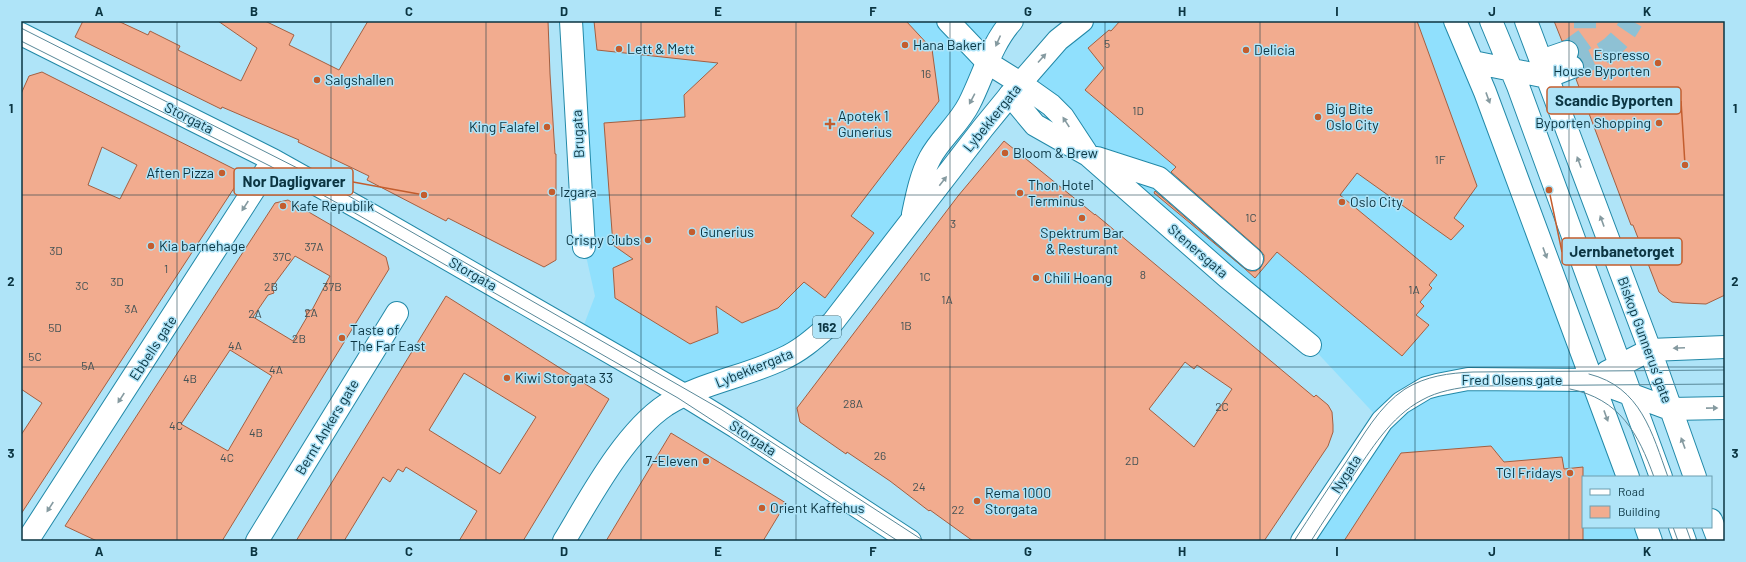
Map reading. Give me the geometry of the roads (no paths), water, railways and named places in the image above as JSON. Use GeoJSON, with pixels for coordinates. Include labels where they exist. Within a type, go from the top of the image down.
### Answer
{"type":"FeatureCollection","features":[{"type":"Feature","properties":{"kind":"main road","name":"Brugata"},"geometry":{"type":"LineString","coordinates":[[571,21],[584,247]]}},
{"type":"Feature","properties":{"kind":"main road"},"geometry":{"type":"LineString","coordinates":[[948,21],[988,63]]}},
{"type":"Feature","properties":{"kind":"main road","name":"Lybekkergata"},"geometry":{"type":"LineString","coordinates":[[910,223],[922,179],[930,158],[964,113],[1001,33],[1012,21]]}},
{"type":"Feature","properties":{"kind":"main road","name":"Lybekkergata"},"geometry":{"type":"LineString","coordinates":[[684,395],[782,359],[813,339],[833,322],[983,128],[1015,89],[1058,40],[1082,21]]}},
{"type":"Feature","properties":{"kind":"main road"},"geometry":{"type":"LineString","coordinates":[[1455,21],[1485,92],[1628,476]]}},
{"type":"Feature","properties":{"kind":"main road"},"geometry":{"type":"LineString","coordinates":[[1472,62],[1490,21]]}},
{"type":"Feature","properties":{"kind":"main road"},"geometry":{"type":"LineString","coordinates":[[1490,21],[1544,69]]}},
{"type":"Feature","properties":{"kind":"main road"},"geometry":{"type":"LineString","coordinates":[[1490,21],[1511,69],[1661,476]]}},
{"type":"Feature","properties":{"kind":"main road","name":"Biskop Gunnerus’ gate"},"geometry":{"type":"LineString","coordinates":[[1526,21],[1650,350],[1695,476]]}},
{"type":"Feature","properties":{"kind":"main road","name":"Storgata"},"geometry":{"type":"LineString","coordinates":[[22,38],[273,160],[373,216],[684,395],[736,427],[910,541]]}},
{"type":"Feature","properties":{"kind":"main road"},"geometry":{"type":"LineString","coordinates":[[1472,62],[1511,69],[1544,69],[1569,59]]}},
{"type":"Feature","properties":{"kind":"main road","name":"Stenersgata"},"geometry":{"type":"LineString","coordinates":[[988,63],[998,80],[1015,89],[1035,125],[1088,155],[1227,277],[1310,345]]}},
{"type":"Feature","properties":{"kind":"main road"},"geometry":{"type":"LineString","coordinates":[[1088,155],[1159,178],[1252,259]]}},
{"type":"Feature","properties":{"kind":"main road","name":"Ebbells gate"},"geometry":{"type":"LineString","coordinates":[[32,536],[266,174],[273,160]]}},
{"type":"Feature","properties":{"kind":"main road","name":"Bernt Ankers gate"},"geometry":{"type":"LineString","coordinates":[[257,541],[397,312]]}},
{"type":"Feature","properties":{"kind":"main road"},"geometry":{"type":"LineString","coordinates":[[1650,350],[1725,347]]}},
{"type":"Feature","properties":{"kind":"main road","name":"Fred Olsens gate"},"geometry":{"type":"LineString","coordinates":[[1592,380],[1650,350]]}},
{"type":"Feature","properties":{"kind":"main road","name":"Fred Olsens gate"},"geometry":{"type":"LineString","coordinates":[[1392,410],[1411,396],[1426,388],[1468,379],[1592,380],[1670,409]]}},
{"type":"Feature","properties":{"kind":"main road","name":"162"},"geometry":{"type":"LineString","coordinates":[[564,541],[616,458],[636,431],[665,406],[684,395]]}},
{"type":"Feature","properties":{"kind":"main road"},"geometry":{"type":"LineString","coordinates":[[1670,409],[1725,408]]}},
{"type":"Feature","properties":{"kind":"main road","name":"Nygata"},"geometry":{"type":"LineString","coordinates":[[1302,541],[1372,436],[1392,410]]}},
{"type":"Feature","properties":{"kind":"main road"},"geometry":{"type":"LineString","coordinates":[[1712,523],[1719,541]]}},
{"type":"Feature","properties":{"kind":"main road"},"geometry":{"type":"LineString","coordinates":[[1646,528],[1651,541]]}},
{"type":"Feature","properties":{"kind":"main road"},"geometry":{"type":"LineString","coordinates":[[1680,528],[1685,541]]}},
{"type":"Feature","properties":{"kind":"tunnel"},"geometry":{"type":"LineString","coordinates":[[1567,52],[1585,39],[1585,21]]}},
{"type":"Feature","properties":{"kind":"tunnel"},"geometry":{"type":"LineString","coordinates":[[1572,67],[1600,55],[1614,45],[1632,21]]}},
{"type":"Feature","properties":{"kind":"tram line"},"geometry":{"type":"LineString","coordinates":[[21,28],[321,180],[722,410],[924,541]]}},
{"type":"Feature","properties":{"kind":"tram line"},"geometry":{"type":"LineString","coordinates":[[21,41],[270,166],[339,204],[678,398],[898,541]]}},
{"type":"Feature","properties":{"kind":"tram line"},"geometry":{"type":"LineString","coordinates":[[1294,541],[1379,413],[1405,389],[1421,381],[1446,374],[1473,372],[1725,370]]}},
{"type":"Feature","properties":{"kind":"tram line"},"geometry":{"type":"LineString","coordinates":[[1589,374],[1607,380],[1621,389],[1633,401],[1650,429],[1668,476]]}},
{"type":"Feature","properties":{"kind":"tram line"},"geometry":{"type":"LineString","coordinates":[[1311,541],[1351,479],[1382,435],[1400,415],[1422,400],[1434,394],[1475,386],[1725,384]]}},
{"type":"Feature","properties":{"kind":"tram line"},"geometry":{"type":"LineString","coordinates":[[1570,389],[1587,394],[1602,401],[1625,420],[1634,432],[1654,476]]}},
{"type":"Feature","properties":{"kind":"tram line"},"geometry":{"type":"LineString","coordinates":[[1673,528],[1678,541]]}},
{"type":"Feature","properties":{"kind":"tram line"},"geometry":{"type":"LineString","coordinates":[[1686,528],[1691,541]]}},
{"type":"Feature","properties":{"kind":"place","name":"Hana Bakeri"},"geometry":{"type":"Point","coordinates":[905,45]}},
{"type":"Feature","properties":{"kind":"place","name":"Lett & Mett"},"geometry":{"type":"Point","coordinates":[619,49]}},
{"type":"Feature","properties":{"kind":"place","name":"Delicia"},"geometry":{"type":"Point","coordinates":[1246,50]}},
{"type":"Feature","properties":{"kind":"place","name":"Espresso House Byporten"},"geometry":{"type":"Point","coordinates":[1658,63]}},
{"type":"Feature","properties":{"kind":"place","name":"Salgshallen"},"geometry":{"type":"Point","coordinates":[317,80]}},
{"type":"Feature","properties":{"kind":"place","name":"Big Bite Oslo City"},"geometry":{"type":"Point","coordinates":[1318,117]}},
{"type":"Feature","properties":{"kind":"place","name":"Byporten Shopping"},"geometry":{"type":"Point","coordinates":[1659,123]}},
{"type":"Feature","properties":{"kind":"place","name":"Apotek 1 Gunerius"},"geometry":{"type":"Point","coordinates":[830,124]}},
{"type":"Feature","properties":{"kind":"place","name":"King Falafel"},"geometry":{"type":"Point","coordinates":[547,127]}},
{"type":"Feature","properties":{"kind":"place","name":"Bloom & Brew"},"geometry":{"type":"Point","coordinates":[1005,153]}},
{"type":"Feature","properties":{"kind":"place","name":"Scandic Byporten"},"geometry":{"type":"Point","coordinates":[1685,165]}},
{"type":"Feature","properties":{"kind":"place","name":"Aften Pizza"},"geometry":{"type":"Point","coordinates":[222,173]}},
{"type":"Feature","properties":{"kind":"place","name":"Jernbanetorget"},"geometry":{"type":"Point","coordinates":[1549,190]}},
{"type":"Feature","properties":{"kind":"place","name":"Izgara"},"geometry":{"type":"Point","coordinates":[552,192]}},
{"type":"Feature","properties":{"kind":"place","name":"Thon Hotel Terminus"},"geometry":{"type":"Point","coordinates":[1020,193]}},
{"type":"Feature","properties":{"kind":"place","name":"Nor Dagligvarer"},"geometry":{"type":"Point","coordinates":[424,195]}},
{"type":"Feature","properties":{"kind":"place","name":"Oslo City"},"geometry":{"type":"Point","coordinates":[1342,202]}},
{"type":"Feature","properties":{"kind":"place","name":"Kafe Republik"},"geometry":{"type":"Point","coordinates":[283,206]}},
{"type":"Feature","properties":{"kind":"place","name":"Spektrum Bar & Resturant"},"geometry":{"type":"Point","coordinates":[1082,218]}},
{"type":"Feature","properties":{"kind":"place","name":"Gunerius"},"geometry":{"type":"Point","coordinates":[692,232]}},
{"type":"Feature","properties":{"kind":"place","name":"Crispy Clubs"},"geometry":{"type":"Point","coordinates":[648,240]}},
{"type":"Feature","properties":{"kind":"place","name":"Kia barnehage"},"geometry":{"type":"Point","coordinates":[151,246]}},
{"type":"Feature","properties":{"kind":"place","name":"Chili Hoang"},"geometry":{"type":"Point","coordinates":[1036,278]}},
{"type":"Feature","properties":{"kind":"place","name":"Taste of The Far East"},"geometry":{"type":"Point","coordinates":[342,338]}},
{"type":"Feature","properties":{"kind":"place","name":"Kiwi Storgata 33"},"geometry":{"type":"Point","coordinates":[507,378]}},
{"type":"Feature","properties":{"kind":"place","name":"7-Eleven"},"geometry":{"type":"Point","coordinates":[706,461]}},
{"type":"Feature","properties":{"kind":"place","name":"TGI Fridays"},"geometry":{"type":"Point","coordinates":[1570,473]}},
{"type":"Feature","properties":{"kind":"place","name":"Rema 1000 Storgata"},"geometry":{"type":"Point","coordinates":[977,501]}},
{"type":"Feature","properties":{"kind":"place","name":"Orient Kaffehus"},"geometry":{"type":"Point","coordinates":[762,508]}}]}
